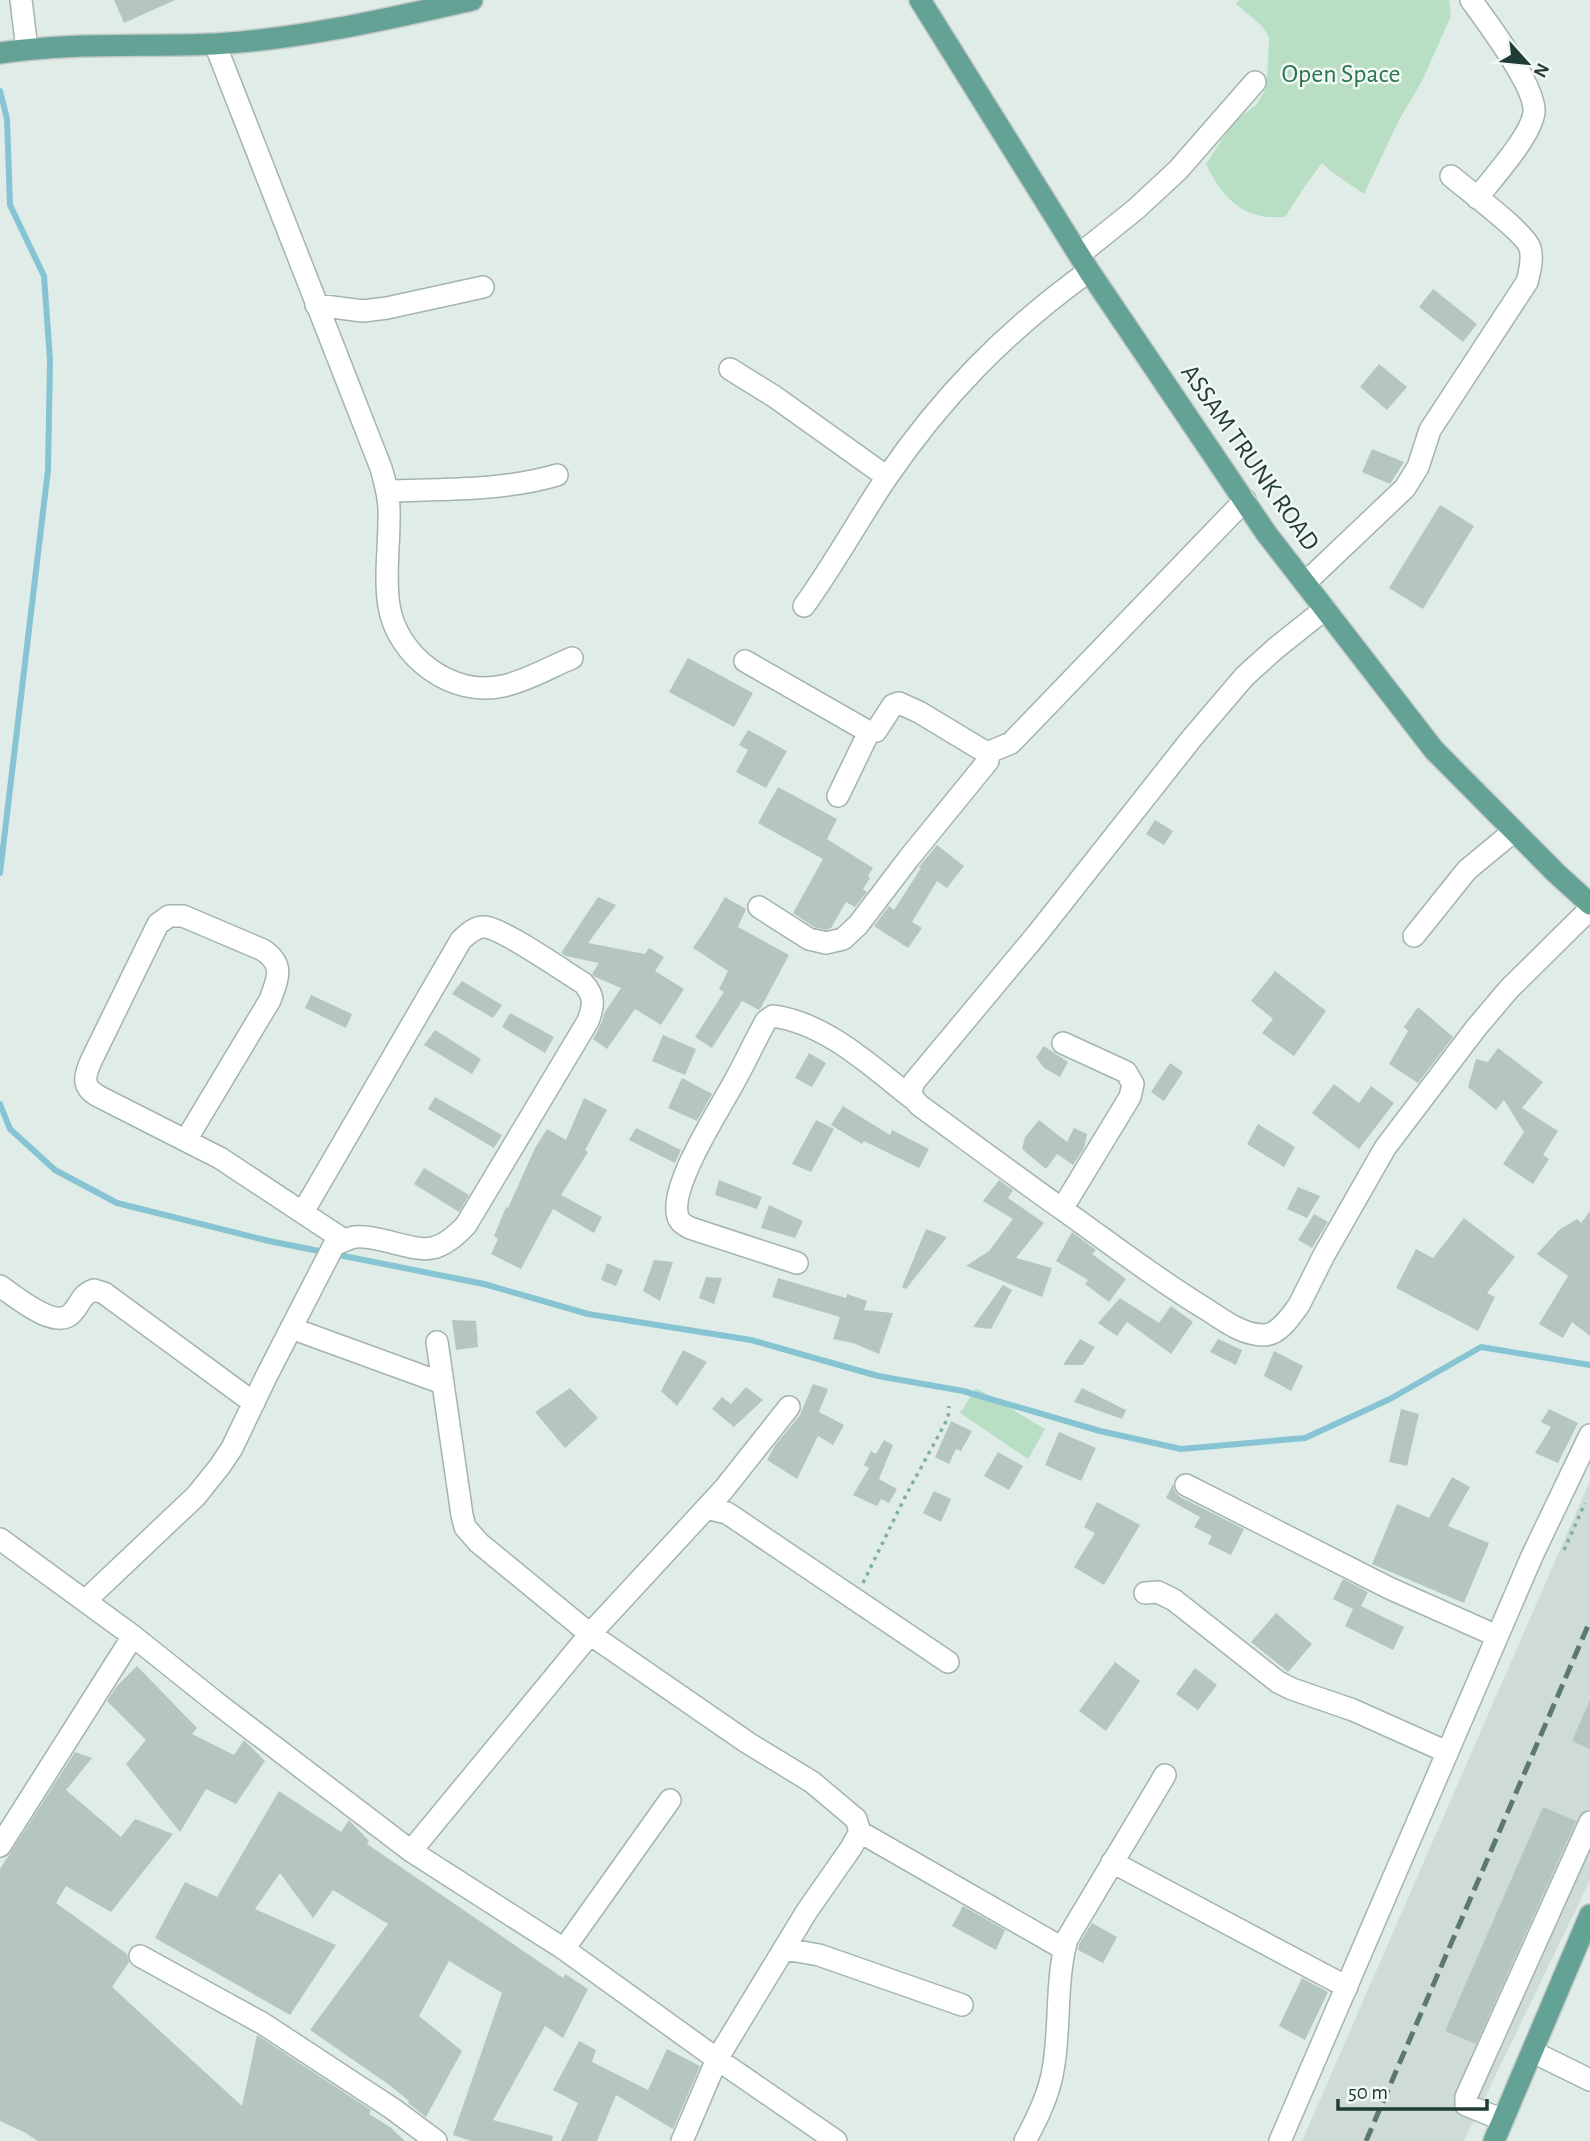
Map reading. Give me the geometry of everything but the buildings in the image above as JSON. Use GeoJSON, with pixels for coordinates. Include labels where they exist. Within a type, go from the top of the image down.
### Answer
{"type":"FeatureCollection","features":[{"type":"Feature","properties":{"kind":"main road"},"geometry":{"type":"LineString","coordinates":[[15,51],[215,44],[294,37],[341,30],[418,6],[472,0]]}},
{"type":"Feature","properties":{"kind":"main road","name":"ASSAM TRUNK ROAD"},"geometry":{"type":"LineString","coordinates":[[920,0],[1085,263],[1266,533],[1434,750],[1590,904]]}},
{"type":"Feature","properties":{"kind":"main road"},"geometry":{"type":"LineString","coordinates":[[1494,2141],[1590,1916]]}},
{"type":"Feature","properties":{"kind":"street"},"geometry":{"type":"LineString","coordinates":[[15,51],[21,0]]}},
{"type":"Feature","properties":{"kind":"street"},"geometry":{"type":"LineString","coordinates":[[1471,0],[1531,93],[1534,113],[1525,134],[1477,198]]}},
{"type":"Feature","properties":{"kind":"street"},"geometry":{"type":"LineString","coordinates":[[215,44],[370,437],[387,491],[387,586],[389,607],[399,638],[419,662],[446,679],[485,689],[504,686],[572,658]]}},
{"type":"Feature","properties":{"kind":"street"},"geometry":{"type":"LineString","coordinates":[[804,606],[887,477],[942,403],[1009,335],[1054,296],[1136,209],[1178,170],[1255,82]]}},
{"type":"Feature","properties":{"kind":"street"},"geometry":{"type":"LineString","coordinates":[[1305,583],[1405,488],[1414,476],[1430,430],[1527,282],[1531,265],[1530,248],[1521,234],[1451,176]]}},
{"type":"Feature","properties":{"kind":"street"},"geometry":{"type":"LineString","coordinates":[[316,305],[363,311],[387,309],[483,287]]}},
{"type":"Feature","properties":{"kind":"street"},"geometry":{"type":"LineString","coordinates":[[730,369],[775,397],[887,477]]}},
{"type":"Feature","properties":{"kind":"street"},"geometry":{"type":"LineString","coordinates":[[387,491],[464,489],[534,481],[557,475]]}},
{"type":"Feature","properties":{"kind":"street"},"geometry":{"type":"LineString","coordinates":[[987,753],[1011,743],[1245,500]]}},
{"type":"Feature","properties":{"kind":"street"},"geometry":{"type":"LineString","coordinates":[[912,1098],[914,1082],[1038,933],[1192,738],[1245,677],[1276,648],[1325,610]]}},
{"type":"Feature","properties":{"kind":"street"},"geometry":{"type":"LineString","coordinates":[[745,661],[869,732],[876,731],[893,705],[899,703],[987,753]]}},
{"type":"Feature","properties":{"kind":"street"},"geometry":{"type":"LineString","coordinates":[[838,796],[869,732]]}},
{"type":"Feature","properties":{"kind":"street"},"geometry":{"type":"LineString","coordinates":[[759,907],[809,939],[826,943],[843,939],[859,925],[909,858],[988,761],[987,753]]}},
{"type":"Feature","properties":{"kind":"street"},"geometry":{"type":"LineString","coordinates":[[1414,936],[1467,870],[1514,831]]}},
{"type":"Feature","properties":{"kind":"street"},"geometry":{"type":"LineString","coordinates":[[797,1263],[690,1228],[681,1223],[677,1215],[683,1183],[694,1154],[766,1021],[773,1016],[802,1023],[866,1062],[919,1105],[1114,1249],[1240,1330],[1265,1335],[1275,1331],[1288,1321],[1299,1305],[1371,1171],[1423,1097],[1509,989],[1590,909]]}},
{"type":"Feature","properties":{"kind":"street"},"geometry":{"type":"LineString","coordinates":[[186,1140],[270,1000],[277,979],[277,966],[272,956],[262,950],[183,916],[169,916],[158,924],[91,1061],[85,1078],[86,1086],[98,1096],[220,1158],[303,1212],[339,1242]]}},
{"type":"Feature","properties":{"kind":"street"},"geometry":{"type":"LineString","coordinates":[[85,1601],[195,1496],[232,1448],[291,1328],[339,1242],[353,1237],[366,1237],[426,1250],[438,1248],[453,1239],[466,1225],[588,1021],[593,1009],[590,991],[583,983],[500,932],[485,927],[470,931],[461,940],[303,1212]]}},
{"type":"Feature","properties":{"kind":"street"},"geometry":{"type":"LineString","coordinates":[[1062,1209],[1130,1097],[1133,1084],[1126,1072],[1063,1044]]}},
{"type":"Feature","properties":{"kind":"street"},"geometry":{"type":"LineString","coordinates":[[0,1286],[41,1313],[54,1318],[66,1318],[73,1312],[83,1294],[94,1290],[104,1293],[254,1404]]}},
{"type":"Feature","properties":{"kind":"street"},"geometry":{"type":"LineString","coordinates":[[291,1328],[442,1383]]}},
{"type":"Feature","properties":{"kind":"street"},"geometry":{"type":"LineString","coordinates":[[437,1342],[466,1527],[494,1557],[590,1634],[748,1743],[812,1782],[856,1819],[860,1832],[1064,1949]]}},
{"type":"Feature","properties":{"kind":"street"},"geometry":{"type":"LineString","coordinates":[[411,1851],[590,1634],[706,1508],[789,1407]]}},
{"type":"Feature","properties":{"kind":"street"},"geometry":{"type":"LineString","coordinates":[[1280,2141],[1531,1556],[1590,1435]]}},
{"type":"Feature","properties":{"kind":"street"},"geometry":{"type":"LineString","coordinates":[[1186,1485],[1388,1588],[1497,1636]]}},
{"type":"Feature","properties":{"kind":"street"},"geometry":{"type":"LineString","coordinates":[[706,1508],[727,1513],[948,1662]]}},
{"type":"Feature","properties":{"kind":"street"},"geometry":{"type":"LineString","coordinates":[[0,1539],[133,1636],[411,1851],[564,1949],[836,2141]]}},
{"type":"Feature","properties":{"kind":"street"},"geometry":{"type":"LineString","coordinates":[[1145,1593],[1158,1592],[1174,1600],[1278,1682],[1343,1706],[1447,1752]]}},
{"type":"Feature","properties":{"kind":"street"},"geometry":{"type":"LineString","coordinates":[[0,1846],[133,1636]]}},
{"type":"Feature","properties":{"kind":"street"},"geometry":{"type":"LineString","coordinates":[[1025,2141],[1043,2104],[1054,2068],[1064,1949],[1076,1923],[1165,1775]]}},
{"type":"Feature","properties":{"kind":"street"},"geometry":{"type":"LineString","coordinates":[[564,1949],[670,1800]]}},
{"type":"Feature","properties":{"kind":"street"},"geometry":{"type":"LineString","coordinates":[[1503,2120],[1466,2105],[1466,2097],[1590,1822]]}},
{"type":"Feature","properties":{"kind":"street"},"geometry":{"type":"LineString","coordinates":[[682,2141],[717,2059],[807,1910],[860,1832]]}},
{"type":"Feature","properties":{"kind":"street"},"geometry":{"type":"LineString","coordinates":[[1112,1862],[1347,1987]]}},
{"type":"Feature","properties":{"kind":"street"},"geometry":{"type":"LineString","coordinates":[[785,1949],[819,1955],[962,2005]]}},
{"type":"Feature","properties":{"kind":"street"},"geometry":{"type":"LineString","coordinates":[[140,1956],[262,2023],[393,2109],[436,2141]]}},
{"type":"Feature","properties":{"kind":"street"},"geometry":{"type":"LineString","coordinates":[[1533,2052],[1590,2080]]}},
{"type":"Feature","properties":{"kind":"path"},"geometry":{"type":"LineString","coordinates":[[855,1600],[905,1497],[948,1418],[949,1406]]}},
{"type":"Feature","properties":{"kind":"path"},"geometry":{"type":"LineString","coordinates":[[1564,1550],[1585,1503]]}},
{"type":"Feature","properties":{"kind":"shaded area"},"geometry":{"type":"Polygon","coordinates":[[[1590,1481],[1590,1880],[1464,2141],[1302,2141],[1590,1481]]]}},
{"type":"Feature","properties":{"kind":"green space","name":"Open Space"},"geometry":{"type":"Polygon","coordinates":[[[1239,0],[1449,0],[1451,16],[1422,81],[1398,122],[1364,194],[1322,163],[1285,217],[1267,217],[1240,207],[1226,195],[1215,180],[1206,164],[1233,123],[1257,104],[1264,92],[1267,78],[1269,37],[1262,26],[1236,4],[1239,0]]]}},
{"type":"Feature","properties":{"kind":"green space"},"geometry":{"type":"Polygon","coordinates":[[[976,1388],[1045,1429],[1028,1459],[960,1413],[976,1388]]]}},
{"type":"Feature","properties":{"kind":"waterway"},"geometry":{"type":"LineString","coordinates":[[0,91],[7,119],[10,205],[44,276],[50,360],[48,470],[0,873]]}},
{"type":"Feature","properties":{"kind":"waterway"},"geometry":{"type":"LineString","coordinates":[[0,1104],[10,1129],[55,1170],[117,1203],[269,1241],[484,1284],[588,1314],[751,1340],[878,1376],[963,1391],[1100,1431],[1181,1449],[1305,1438],[1390,1399],[1481,1347],[1590,1365]]}},
{"type":"Feature","properties":{"kind":"railway"},"geometry":{"type":"LineString","coordinates":[[1366,2141],[1590,1621]]}}]}
